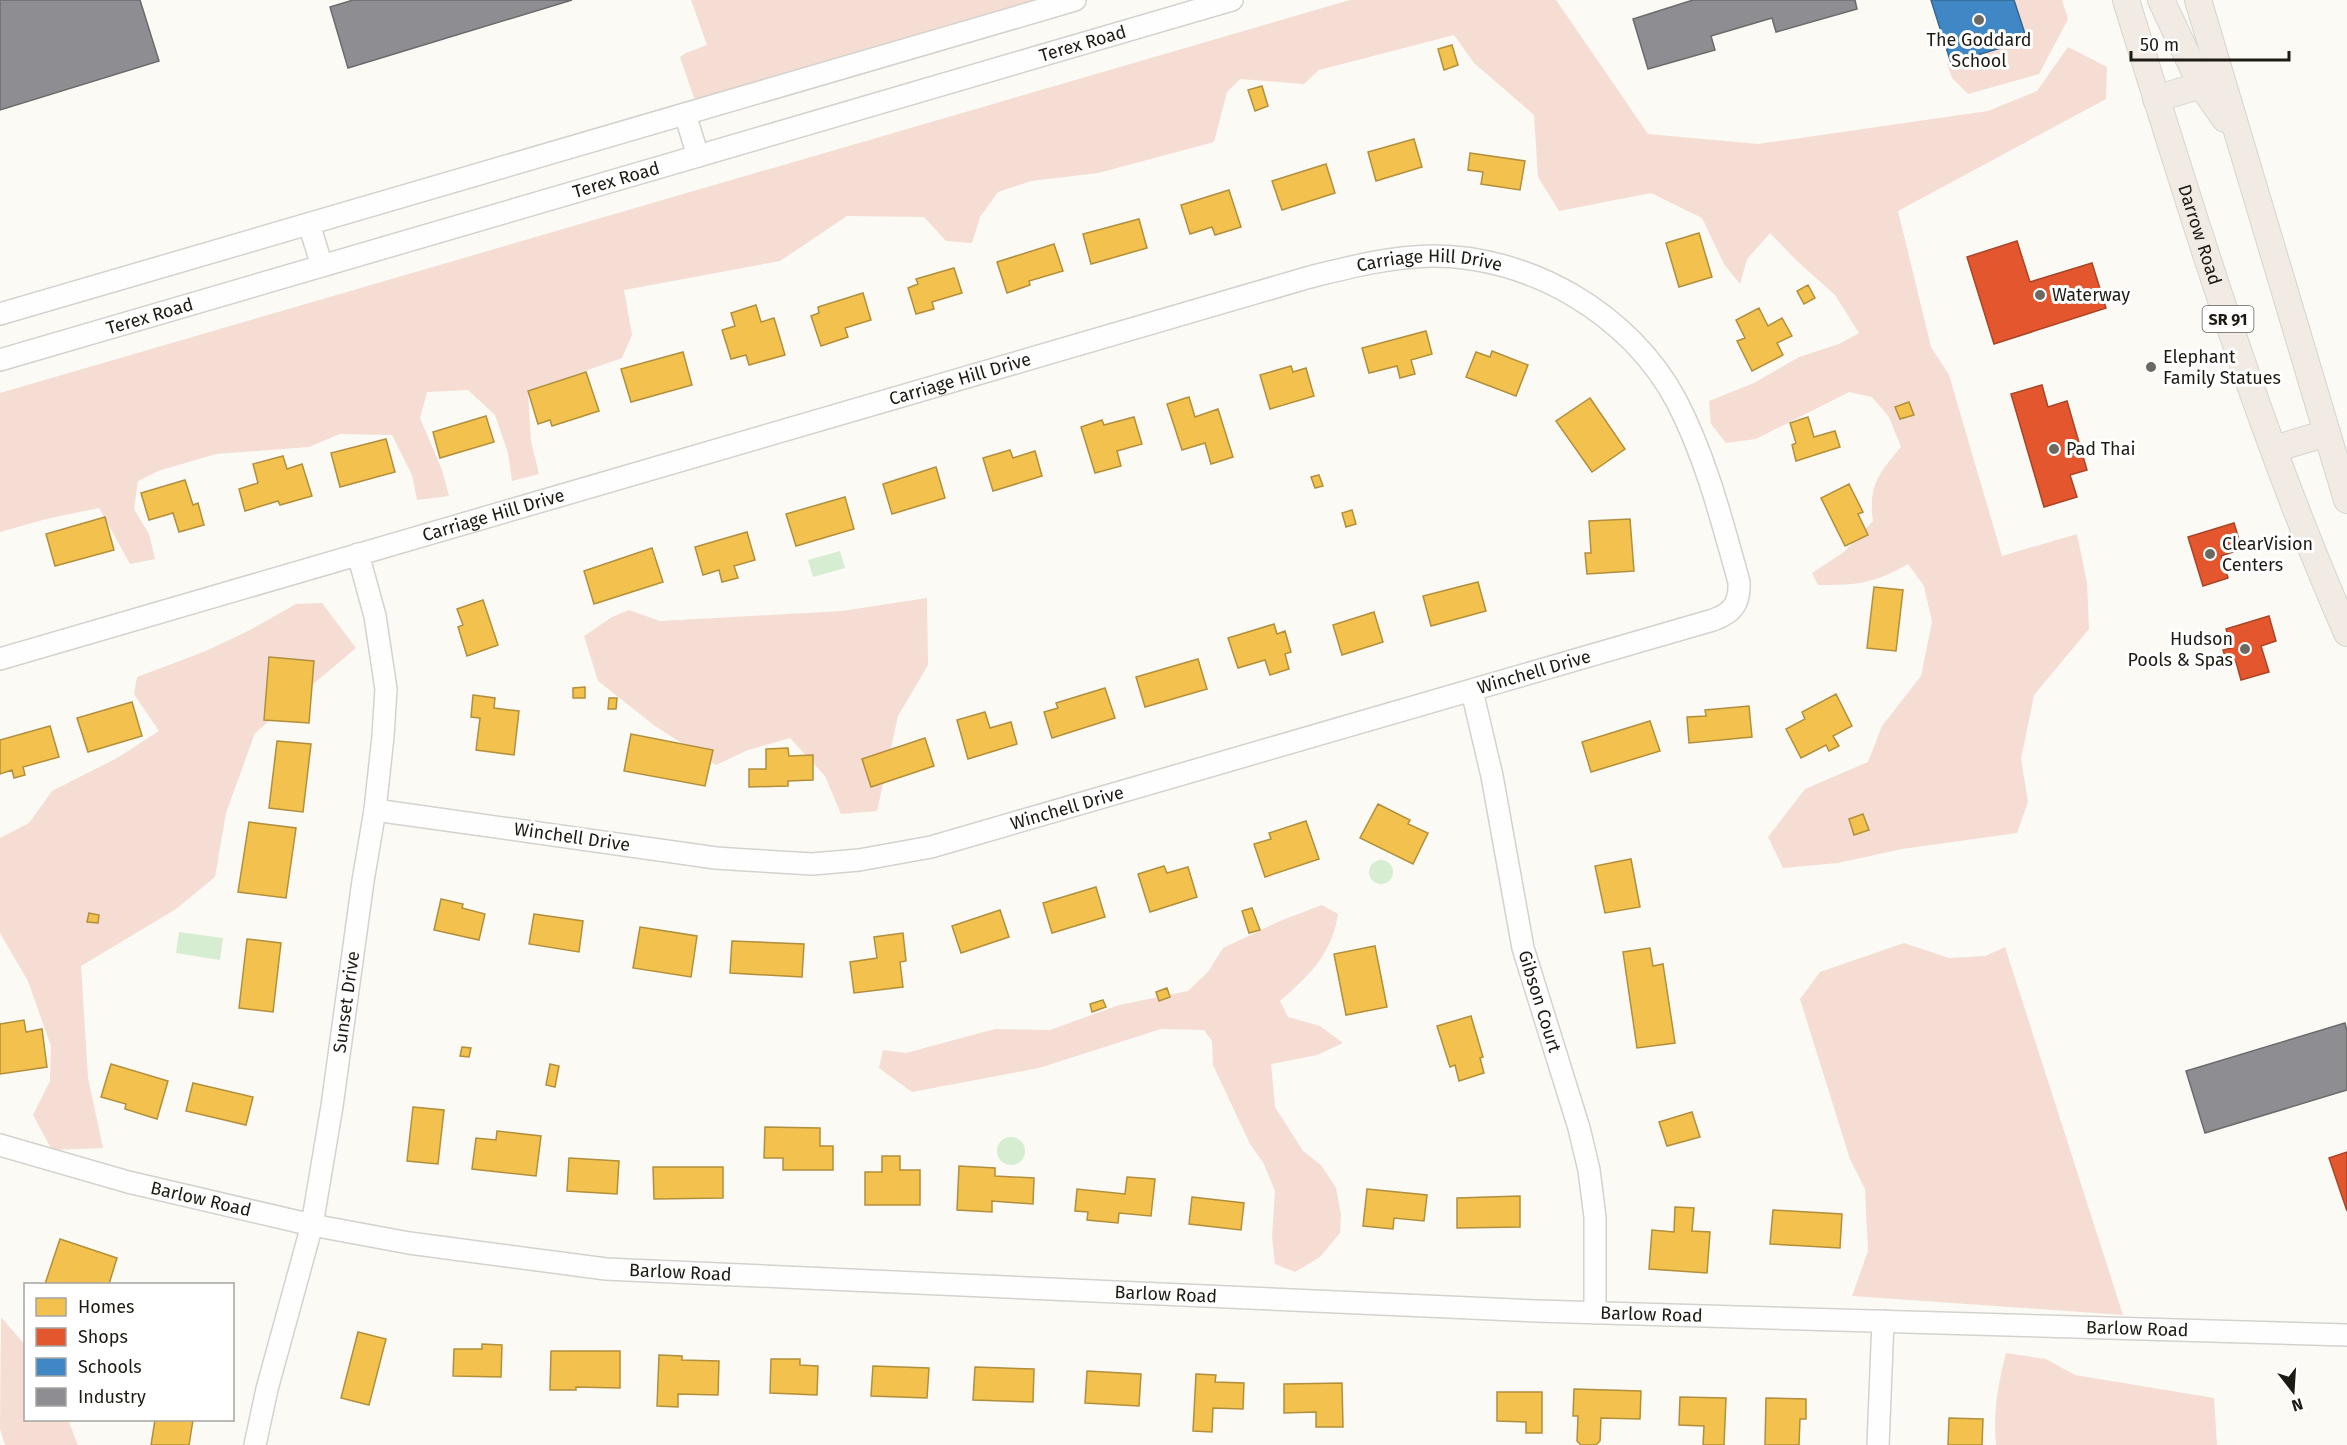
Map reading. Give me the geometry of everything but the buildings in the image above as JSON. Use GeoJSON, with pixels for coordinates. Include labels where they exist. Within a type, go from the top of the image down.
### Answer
{"type":"FeatureCollection","features":[{"type":"Feature","properties":{"kind":"main road","name":"Darrow Road"},"geometry":{"type":"LineString","coordinates":[[2126,0],[2188,201],[2274,449],[2318,566],[2347,633]]}},
{"type":"Feature","properties":{"kind":"main road"},"geometry":{"type":"LineString","coordinates":[[2161,0],[2202,85],[2239,139]]}},
{"type":"Feature","properties":{"kind":"main road"},"geometry":{"type":"LineString","coordinates":[[2198,0],[2347,500]]}},
{"type":"Feature","properties":{"kind":"main road"},"geometry":{"type":"LineString","coordinates":[[2156,99],[2202,85]]}},
{"type":"Feature","properties":{"kind":"main road"},"geometry":{"type":"LineString","coordinates":[[2274,449],[2327,433]]}},
{"type":"Feature","properties":{"kind":"street"},"geometry":{"type":"LineString","coordinates":[[0,314],[1075,0]]}},
{"type":"Feature","properties":{"kind":"street","name":"Terex Road"},"geometry":{"type":"LineString","coordinates":[[0,360],[1232,0]]}},
{"type":"Feature","properties":{"kind":"street"},"geometry":{"type":"LineString","coordinates":[[685,114],[698,156]]}},
{"type":"Feature","properties":{"kind":"street"},"geometry":{"type":"LineString","coordinates":[[309,224],[322,266]]}},
{"type":"Feature","properties":{"kind":"street","name":"Carriage Hill Drive"},"geometry":{"type":"LineString","coordinates":[[0,659],[1310,277],[1365,263],[1432,256],[1474,260],[1537,276],[1573,295],[1605,318],[1640,350],[1663,379],[1677,402],[1704,465],[1739,582],[1740,593],[1737,603]]}},
{"type":"Feature","properties":{"kind":"street","name":"Sunset Drive"},"geometry":{"type":"LineString","coordinates":[[255,1445],[275,1359],[312,1226],[332,1106],[375,810],[386,689],[375,616],[358,555]]}},
{"type":"Feature","properties":{"kind":"street","name":"Winchell Drive"},"geometry":{"type":"LineString","coordinates":[[375,810],[716,858],[812,864],[859,860],[932,847],[1472,691],[1713,620],[1724,616],[1737,603]]}},
{"type":"Feature","properties":{"kind":"street","name":"Gibson Court"},"geometry":{"type":"LineString","coordinates":[[1472,691],[1492,776],[1522,948],[1579,1128],[1588,1170],[1595,1217],[1595,1313]]}},
{"type":"Feature","properties":{"kind":"street","name":"Barlow Road"},"geometry":{"type":"LineString","coordinates":[[0,1144],[128,1182],[312,1226],[409,1243],[606,1269],[1595,1313],[2347,1335]]}},
{"type":"Feature","properties":{"kind":"street"},"geometry":{"type":"LineString","coordinates":[[1878,1445],[1883,1321]]}},
{"type":"Feature","properties":{"kind":"shaded area"},"geometry":{"type":"Polygon","coordinates":[[[691,0],[1041,0],[711,97],[694,98],[680,57],[707,45],[691,0]]]}},
{"type":"Feature","properties":{"kind":"shaded area"},"geometry":{"type":"Polygon","coordinates":[[[1350,0],[1556,0],[1648,134],[1758,144],[1988,111],[2037,91],[2068,47],[2107,67],[2106,99],[1898,211],[1931,347],[1949,375],[2002,556],[2077,534],[2087,583],[2089,629],[2034,695],[2021,759],[2028,802],[2017,833],[1902,849],[1838,863],[1783,868],[1768,837],[1805,789],[1868,762],[1882,726],[1921,676],[1932,622],[1924,586],[1908,564],[1885,576],[1844,585],[1818,585],[1812,573],[1844,552],[1873,521],[1872,498],[1877,481],[1901,447],[1889,417],[1872,397],[1849,392],[1756,439],[1726,443],[1711,424],[1709,401],[1754,383],[1799,357],[1839,344],[1859,333],[1835,295],[1770,233],[1747,259],[1740,284],[1724,264],[1702,218],[1651,193],[1559,211],[1538,177],[1534,115],[1474,63],[1454,35],[1319,70],[1304,84],[1240,79],[1227,92],[1214,142],[1098,173],[1031,181],[998,192],[980,217],[972,243],[946,241],[924,217],[847,216],[780,261],[624,290],[632,335],[622,358],[528,391],[531,441],[539,474],[512,481],[508,453],[495,415],[468,390],[427,392],[420,418],[442,470],[449,496],[417,500],[412,475],[392,435],[340,434],[309,447],[216,454],[158,471],[138,481],[134,509],[149,534],[155,559],[130,564],[99,508],[0,532],[0,393],[1350,0]]]}},
{"type":"Feature","properties":{"kind":"shaded area"},"geometry":{"type":"Polygon","coordinates":[[[2014,0],[2062,0],[2068,19],[2039,74],[1968,94],[1952,78],[1947,64],[2026,40],[2014,0]]]}},
{"type":"Feature","properties":{"kind":"shaded area"},"geometry":{"type":"Polygon","coordinates":[[[840,551],[845,568],[813,577],[808,560],[840,551]]]}},
{"type":"Feature","properties":{"kind":"shaded area"},"geometry":{"type":"Polygon","coordinates":[[[927,598],[928,665],[898,716],[877,811],[841,814],[825,776],[790,738],[748,750],[716,765],[655,726],[598,681],[584,636],[612,617],[629,610],[660,621],[842,611],[927,598]]]}},
{"type":"Feature","properties":{"kind":"shaded area"},"geometry":{"type":"Polygon","coordinates":[[[322,603],[356,648],[255,733],[226,813],[215,877],[176,909],[81,966],[88,1078],[103,1148],[52,1150],[33,1115],[50,1081],[51,1046],[28,981],[0,933],[0,838],[29,823],[52,791],[117,758],[159,731],[134,694],[137,677],[206,651],[296,604],[322,603]]]}},
{"type":"Feature","properties":{"kind":"shaded area"},"geometry":{"type":"Polygon","coordinates":[[[1381,860],[1389,864],[1393,872],[1389,880],[1381,884],[1373,880],[1369,872],[1373,864],[1381,860]]]}},
{"type":"Feature","properties":{"kind":"shaded area"},"geometry":{"type":"Polygon","coordinates":[[[1322,905],[1338,914],[1325,953],[1310,973],[1280,1001],[1288,1017],[1320,1026],[1343,1043],[1317,1055],[1271,1064],[1275,1107],[1303,1151],[1321,1165],[1336,1188],[1341,1214],[1340,1233],[1320,1257],[1295,1272],[1275,1264],[1272,1237],[1275,1191],[1264,1164],[1250,1144],[1213,1065],[1212,1041],[1204,1030],[1161,1029],[1039,1068],[912,1092],[879,1068],[883,1050],[906,1053],[995,1029],[1050,1030],[1119,1005],[1188,991],[1208,972],[1223,948],[1280,921],[1322,905]]]}},
{"type":"Feature","properties":{"kind":"shaded area"},"geometry":{"type":"Polygon","coordinates":[[[179,932],[223,938],[220,960],[176,953],[179,932]]]}},
{"type":"Feature","properties":{"kind":"shaded area"},"geometry":{"type":"Polygon","coordinates":[[[1904,943],[1949,958],[1985,956],[2005,947],[2123,1315],[1852,1296],[1868,1251],[1865,1189],[1850,1159],[1800,999],[1820,972],[1904,943]]]}},
{"type":"Feature","properties":{"kind":"shaded area"},"geometry":{"type":"Polygon","coordinates":[[[1011,1137],[1021,1141],[1025,1151],[1021,1161],[1011,1165],[1001,1161],[997,1151],[1001,1141],[1011,1137]]]}},
{"type":"Feature","properties":{"kind":"shaded area"},"geometry":{"type":"Polygon","coordinates":[[[1,1317],[24,1344],[24,1421],[68,1421],[78,1445],[5,1445],[0,1429],[1,1317]]]}},
{"type":"Feature","properties":{"kind":"shaded area"},"geometry":{"type":"Polygon","coordinates":[[[2006,1353],[2046,1359],[2075,1375],[2214,1398],[2217,1445],[1996,1445],[1997,1399],[2006,1353]]]}},
{"type":"Feature","properties":{"kind":"place","name":"The Goddard School"},"geometry":{"type":"Point","coordinates":[1979,20]}},
{"type":"Feature","properties":{"kind":"place","name":"Waterway"},"geometry":{"type":"Point","coordinates":[2040,295]}},
{"type":"Feature","properties":{"kind":"place","name":"Elephant Family Statues"},"geometry":{"type":"Point","coordinates":[2151,367]}},
{"type":"Feature","properties":{"kind":"place","name":"Pad Thai"},"geometry":{"type":"Point","coordinates":[2054,449]}},
{"type":"Feature","properties":{"kind":"place","name":"ClearVision Centers"},"geometry":{"type":"Point","coordinates":[2210,554]}},
{"type":"Feature","properties":{"kind":"place","name":"Hudson Pools & Spas"},"geometry":{"type":"Point","coordinates":[2245,649]}}]}
